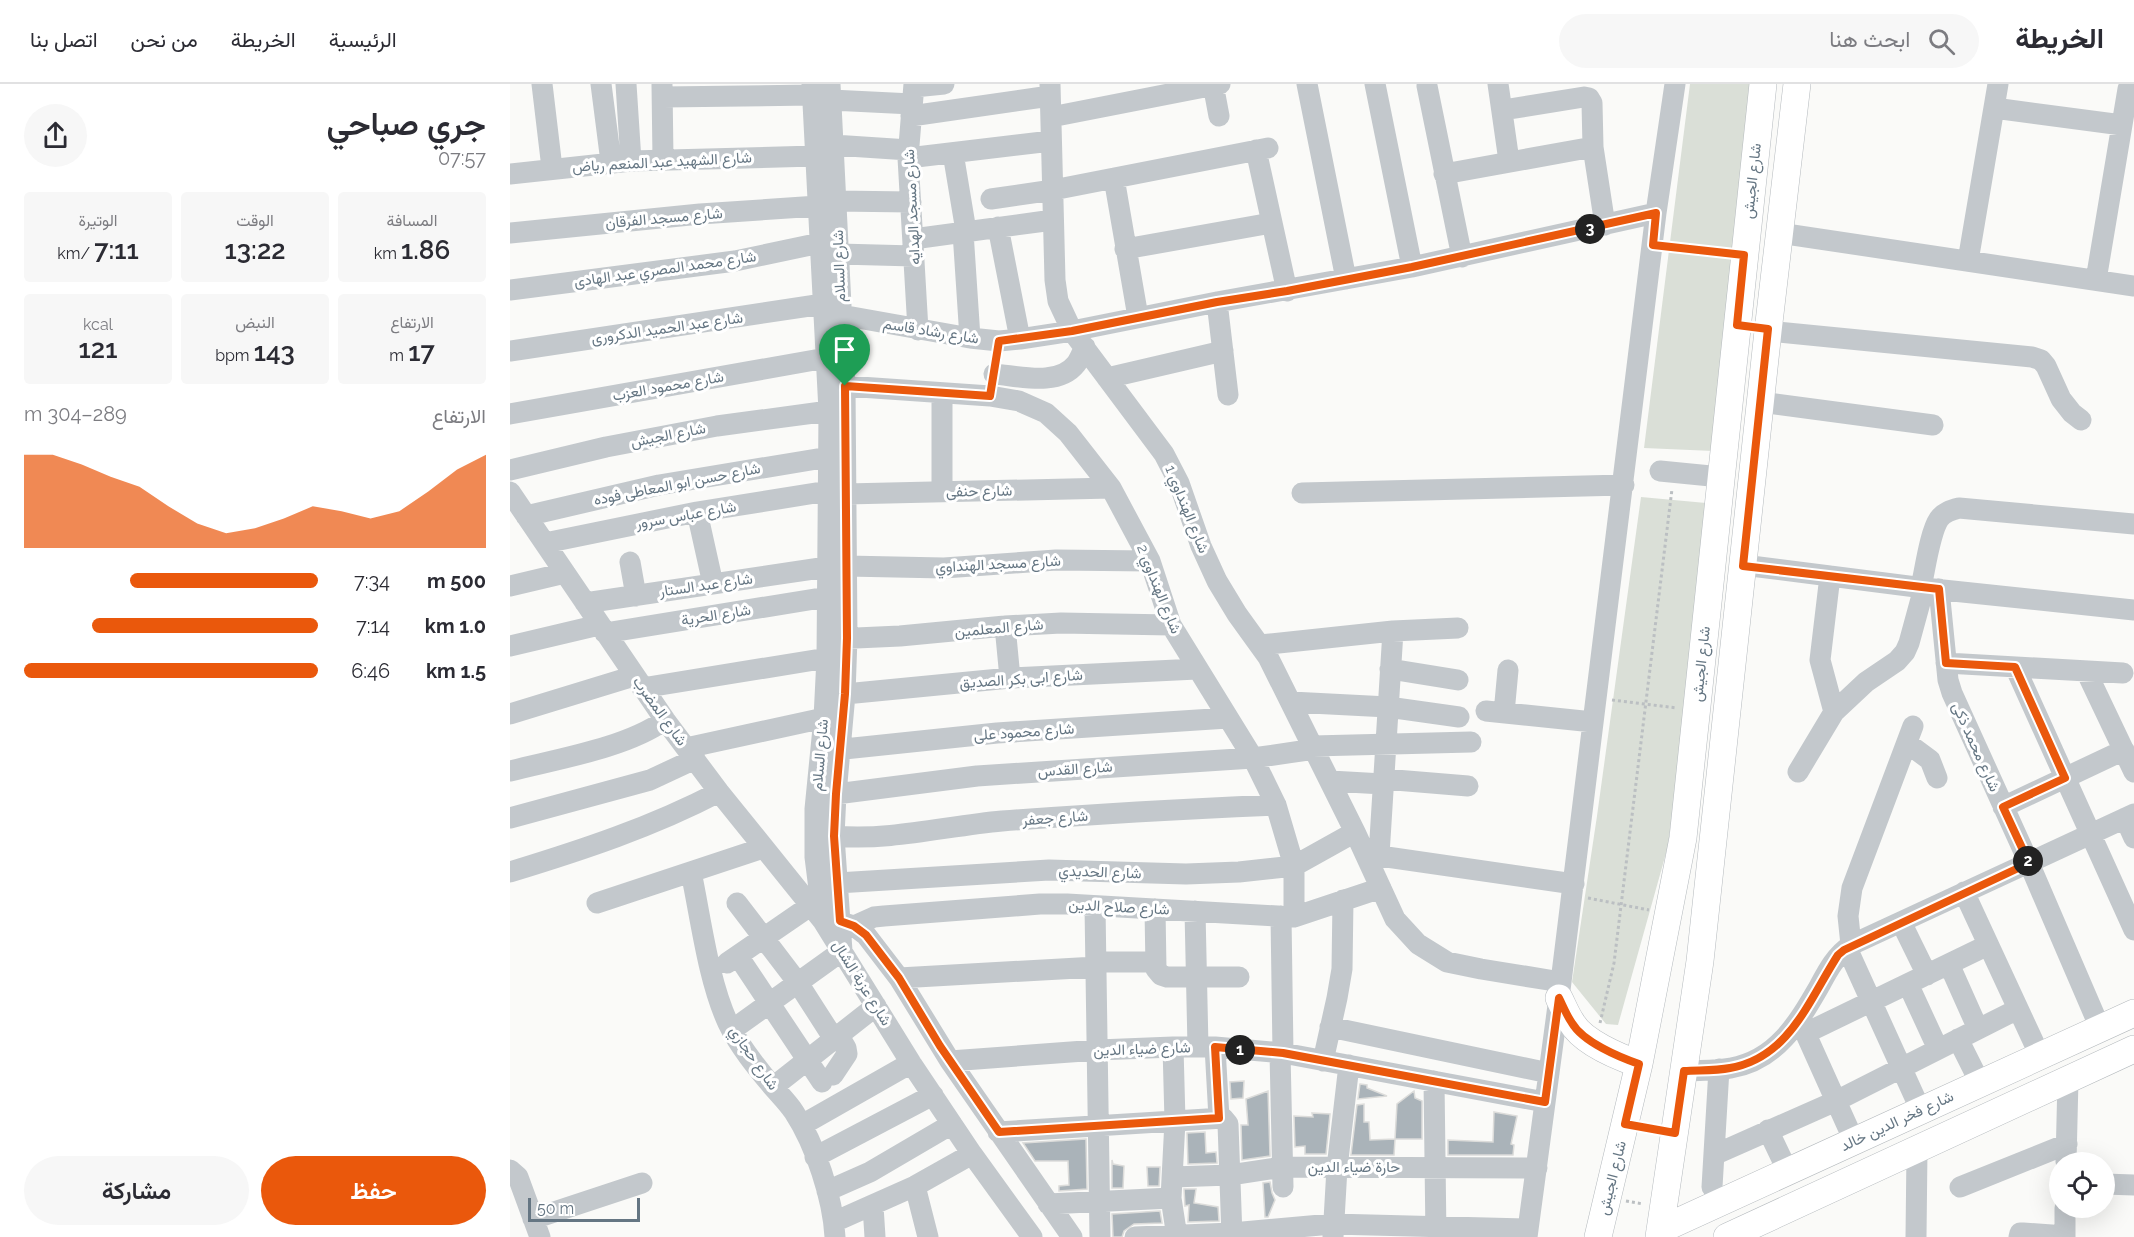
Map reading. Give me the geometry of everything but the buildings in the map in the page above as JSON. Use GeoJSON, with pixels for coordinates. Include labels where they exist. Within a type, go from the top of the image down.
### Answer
{"type":"FeatureCollection","features":[{"type":"Feature","properties":{"kind":"main road","name":"شارع الجيش"},"geometry":{"type":"LineString","coordinates":[[1598,1237],[1639,1064],[1683,838],[1763,84]]}},
{"type":"Feature","properties":{"kind":"main road","name":"شارع الجيش"},"geometry":{"type":"LineString","coordinates":[[1661,1225],[1700,961],[1760,402],[1797,84]]}},
{"type":"Feature","properties":{"kind":"main road"},"geometry":{"type":"LineString","coordinates":[[1737,325],[1768,330]]}},
{"type":"Feature","properties":{"kind":"main road"},"geometry":{"type":"LineString","coordinates":[[1668,913],[1685,922],[1705,919]]}},
{"type":"Feature","properties":{"kind":"main road"},"geometry":{"type":"LineString","coordinates":[[1661,953],[1671,949],[1682,949],[1692,953],[1700,961]]}},
{"type":"Feature","properties":{"kind":"main road"},"geometry":{"type":"LineString","coordinates":[[1560,990],[1572,1025],[1615,1055],[1639,1064]]}},
{"type":"Feature","properties":{"kind":"main road","name":"شارع فخر الدين خالد"},"geometry":{"type":"LineString","coordinates":[[1661,1225],[1788,1172],[2134,1013]]}},
{"type":"Feature","properties":{"kind":"main road"},"geometry":{"type":"LineString","coordinates":[[1727,1237],[2134,1049]]}},
{"type":"Feature","properties":{"kind":"main road"},"geometry":{"type":"LineString","coordinates":[[2047,1053],[2068,1079]]}},
{"type":"Feature","properties":{"kind":"street"},"geometry":{"type":"LineString","coordinates":[[542,84],[552,168]]}},
{"type":"Feature","properties":{"kind":"street"},"geometry":{"type":"LineString","coordinates":[[601,84],[621,161]]}},
{"type":"Feature","properties":{"kind":"street"},"geometry":{"type":"LineString","coordinates":[[621,161],[626,84]]}},
{"type":"Feature","properties":{"kind":"street"},"geometry":{"type":"LineString","coordinates":[[913,98],[944,84]]}},
{"type":"Feature","properties":{"kind":"street"},"geometry":{"type":"LineString","coordinates":[[1051,117],[1126,93],[1216,84],[1219,116]]}},
{"type":"Feature","properties":{"kind":"street"},"geometry":{"type":"LineString","coordinates":[[1307,84],[1346,279]]}},
{"type":"Feature","properties":{"kind":"street"},"geometry":{"type":"LineString","coordinates":[[1375,84],[1412,267]]}},
{"type":"Feature","properties":{"kind":"street"},"geometry":{"type":"LineString","coordinates":[[1498,84],[1509,161]]}},
{"type":"Feature","properties":{"kind":"street"},"geometry":{"type":"LineString","coordinates":[[1135,1237],[1332,1231],[1528,1233],[1624,485],[1656,213],[1675,84]]}},
{"type":"Feature","properties":{"kind":"street"},"geometry":{"type":"LineString","coordinates":[[1968,261],[1998,84]]}},
{"type":"Feature","properties":{"kind":"street"},"geometry":{"type":"LineString","coordinates":[[1427,86],[1462,257]]}},
{"type":"Feature","properties":{"kind":"street"},"geometry":{"type":"LineString","coordinates":[[2096,280],[2127,89]]}},
{"type":"Feature","properties":{"kind":"street"},"geometry":{"type":"LineString","coordinates":[[663,159],[662,90],[821,91],[913,98],[1050,90]]}},
{"type":"Feature","properties":{"kind":"street","name":"شارع الهنداوي 1"},"geometry":{"type":"LineString","coordinates":[[1050,90],[1055,280],[1058,301],[1078,339],[1164,454],[1179,483],[1201,546],[1217,581],[1268,657],[1355,832],[1372,854],[1382,888],[1395,919],[1418,944],[1447,962],[1560,990]]}},
{"type":"Feature","properties":{"kind":"street","name":"شارع السلام"},"geometry":{"type":"LineString","coordinates":[[821,91],[833,145],[827,204],[820,243],[832,310],[836,386],[837,567],[834,645],[824,718],[836,794],[834,836],[837,883],[832,919]]}},
{"type":"Feature","properties":{"kind":"street","name":"شارع السلام"},"geometry":{"type":"LineString","coordinates":[[821,91],[815,156],[839,254],[826,358],[836,386],[829,411],[829,457],[837,492]]}},
{"type":"Feature","properties":{"kind":"street","name":"شارع مسجد الهدايه"},"geometry":{"type":"LineString","coordinates":[[913,98],[909,154],[918,330]]}},
{"type":"Feature","properties":{"kind":"street"},"geometry":{"type":"LineString","coordinates":[[1503,110],[1589,98],[1592,103],[1593,147],[1605,225]]}},
{"type":"Feature","properties":{"kind":"street"},"geometry":{"type":"LineString","coordinates":[[1994,108],[2122,125]]}},
{"type":"Feature","properties":{"kind":"street"},"geometry":{"type":"LineString","coordinates":[[833,145],[909,154],[953,153],[1052,141]]}},
{"type":"Feature","properties":{"kind":"street"},"geometry":{"type":"LineString","coordinates":[[1444,174],[1593,147]]}},
{"type":"Feature","properties":{"kind":"street"},"geometry":{"type":"LineString","coordinates":[[991,199],[1053,190],[1262,149],[1271,224],[1287,291]]}},
{"type":"Feature","properties":{"kind":"street"},"geometry":{"type":"LineString","coordinates":[[953,153],[964,232],[970,338]]}},
{"type":"Feature","properties":{"kind":"street","name":"شارع الشهيد عبد المنعم رياض"},"geometry":{"type":"LineString","coordinates":[[510,174],[621,161],[815,156]]}},
{"type":"Feature","properties":{"kind":"street"},"geometry":{"type":"LineString","coordinates":[[1114,178],[1138,317]]}},
{"type":"Feature","properties":{"kind":"street","name":"شارع مسجد الفرقان"},"geometry":{"type":"LineString","coordinates":[[510,233],[827,204],[911,202]]}},
{"type":"Feature","properties":{"kind":"street","name":"شارع رشاد قاسم"},"geometry":{"type":"LineString","coordinates":[[832,310],[918,330],[970,338],[1078,339],[1138,317],[1462,257],[1656,213]]}},
{"type":"Feature","properties":{"kind":"street"},"geometry":{"type":"LineString","coordinates":[[839,254],[914,248],[964,232],[1053,220]]}},
{"type":"Feature","properties":{"kind":"street"},"geometry":{"type":"LineString","coordinates":[[1125,249],[1271,224]]}},
{"type":"Feature","properties":{"kind":"street"},"geometry":{"type":"LineString","coordinates":[[990,396],[994,374],[1010,340],[999,227]]}},
{"type":"Feature","properties":{"kind":"street"},"geometry":{"type":"LineString","coordinates":[[1779,232],[2134,286]]}},
{"type":"Feature","properties":{"kind":"street","name":"شارع محمد المصري عبد الهادى"},"geometry":{"type":"LineString","coordinates":[[510,290],[735,261],[820,243]]}},
{"type":"Feature","properties":{"kind":"street"},"geometry":{"type":"LineString","coordinates":[[1217,302],[1228,395]]}},
{"type":"Feature","properties":{"kind":"street","name":"شارع عبد الحميد الدكرورى"},"geometry":{"type":"LineString","coordinates":[[510,351],[832,310]]}},
{"type":"Feature","properties":{"kind":"street"},"geometry":{"type":"LineString","coordinates":[[1768,330],[2032,357],[2041,360],[2046,366],[2061,399],[2081,420]]}},
{"type":"Feature","properties":{"kind":"street"},"geometry":{"type":"LineString","coordinates":[[994,374],[1056,377],[1067,372],[1076,364],[1078,339]]}},
{"type":"Feature","properties":{"kind":"street"},"geometry":{"type":"LineString","coordinates":[[1107,378],[1224,351]]}},
{"type":"Feature","properties":{"kind":"street","name":"شارع محمود العزب"},"geometry":{"type":"LineString","coordinates":[[510,414],[826,358]]}},
{"type":"Feature","properties":{"kind":"street","name":"شارع الهنداوي 2"},"geometry":{"type":"LineString","coordinates":[[836,386],[990,396],[1019,401],[1046,413],[1068,433],[1111,488],[1150,561],[1171,625],[1253,758],[1276,805],[1294,867],[1287,916],[1282,1053],[1283,1177]]}},
{"type":"Feature","properties":{"kind":"street"},"geometry":{"type":"LineString","coordinates":[[942,393],[942,492]]}},
{"type":"Feature","properties":{"kind":"street"},"geometry":{"type":"LineString","coordinates":[[1760,402],[1934,424]]}},
{"type":"Feature","properties":{"kind":"street","name":"شارع الجيش"},"geometry":{"type":"LineString","coordinates":[[510,470],[606,447],[717,426],[829,411]]}},
{"type":"Feature","properties":{"kind":"street","name":"شارع حسن ابو المعاطى فوده"},"geometry":{"type":"LineString","coordinates":[[516,505],[659,485],[829,457]]}},
{"type":"Feature","properties":{"kind":"street"},"geometry":{"type":"LineString","coordinates":[[1667,472],[1721,477]]}},
{"type":"Feature","properties":{"kind":"street"},"geometry":{"type":"LineString","coordinates":[[1302,493],[1624,485]]}},
{"type":"Feature","properties":{"kind":"street","name":"شارع حنفى"},"geometry":{"type":"LineString","coordinates":[[837,492],[1111,488]]}},
{"type":"Feature","properties":{"kind":"street","name":"شارع عباس سرور"},"geometry":{"type":"LineString","coordinates":[[545,543],[697,513],[837,492]]}},
{"type":"Feature","properties":{"kind":"street","name":"شارع المضرب"},"geometry":{"type":"LineString","coordinates":[[516,505],[545,543],[638,682],[719,792],[764,848],[832,919]]}},
{"type":"Feature","properties":{"kind":"street"},"geometry":{"type":"LineString","coordinates":[[1798,772],[1834,712],[1866,682],[1897,661],[1905,652],[1928,588],[1935,527],[1940,517],[1948,511],[1959,508],[2134,524]]}},
{"type":"Feature","properties":{"kind":"street"},"geometry":{"type":"LineString","coordinates":[[697,513],[713,584]]}},
{"type":"Feature","properties":{"kind":"street","name":"شارع مسجد الهنداوي"},"geometry":{"type":"LineString","coordinates":[[837,567],[944,568],[1056,560],[1150,561]]}},
{"type":"Feature","properties":{"kind":"street"},"geometry":{"type":"LineString","coordinates":[[630,562],[636,596]]}},
{"type":"Feature","properties":{"kind":"street"},"geometry":{"type":"LineString","coordinates":[[1743,566],[2134,610]]}},
{"type":"Feature","properties":{"kind":"street","name":"شارع السلام"},"geometry":{"type":"LineString","coordinates":[[837,567],[827,597],[834,645],[845,694],[815,809],[815,857],[842,951]]}},
{"type":"Feature","properties":{"kind":"street","name":"شارع عبد الستار"},"geometry":{"type":"LineString","coordinates":[[585,603],[837,567]]}},
{"type":"Feature","properties":{"kind":"street"},"geometry":{"type":"LineString","coordinates":[[510,586],[565,573]]}},
{"type":"Feature","properties":{"kind":"street"},"geometry":{"type":"LineString","coordinates":[[1830,576],[1820,660],[1834,712]]}},
{"type":"Feature","properties":{"kind":"street","name":"شارع محمد ذكى"},"geometry":{"type":"LineString","coordinates":[[1928,588],[1952,693],[2100,1028]]}},
{"type":"Feature","properties":{"kind":"street","name":"شارع الحرية"},"geometry":{"type":"LineString","coordinates":[[510,646],[602,629],[827,597]]}},
{"type":"Feature","properties":{"kind":"street","name":"شارع المعلمين"},"geometry":{"type":"LineString","coordinates":[[510,714],[638,682],[834,645],[1005,626],[1105,622],[1171,625]]}},
{"type":"Feature","properties":{"kind":"street"},"geometry":{"type":"LineString","coordinates":[[1005,626],[1010,678]]}},
{"type":"Feature","properties":{"kind":"street"},"geometry":{"type":"LineString","coordinates":[[1260,645],[1393,631],[1458,628]]}},
{"type":"Feature","properties":{"kind":"street"},"geometry":{"type":"LineString","coordinates":[[1393,631],[1383,781],[1372,854],[1573,890]]}},
{"type":"Feature","properties":{"kind":"street"},"geometry":{"type":"LineString","coordinates":[[1946,663],[2123,673]]}},
{"type":"Feature","properties":{"kind":"street"},"geometry":{"type":"LineString","coordinates":[[2015,667],[2134,930]]}},
{"type":"Feature","properties":{"kind":"street","name":"شارع ابى بكر الصديق"},"geometry":{"type":"LineString","coordinates":[[845,694],[1010,678],[1197,669]]}},
{"type":"Feature","properties":{"kind":"street"},"geometry":{"type":"LineString","coordinates":[[1390,669],[1458,680]]}},
{"type":"Feature","properties":{"kind":"street"},"geometry":{"type":"LineString","coordinates":[[1508,670],[1495,712],[1593,722]]}},
{"type":"Feature","properties":{"kind":"street"},"geometry":{"type":"LineString","coordinates":[[2086,671],[2134,772]]}},
{"type":"Feature","properties":{"kind":"street"},"geometry":{"type":"LineString","coordinates":[[1291,702],[1388,707],[1459,717]]}},
{"type":"Feature","properties":{"kind":"street"},"geometry":{"type":"LineString","coordinates":[[510,818],[650,780],[673,771],[690,754],[824,718]]}},
{"type":"Feature","properties":{"kind":"street","name":"شارع محمود على"},"geometry":{"type":"LineString","coordinates":[[830,750],[997,733],[1228,718]]}},
{"type":"Feature","properties":{"kind":"street"},"geometry":{"type":"LineString","coordinates":[[510,771],[598,749],[648,731],[665,720]]}},
{"type":"Feature","properties":{"kind":"street"},"geometry":{"type":"LineString","coordinates":[[1921,1111],[1871,1001],[1849,946],[1848,916],[1852,888],[1910,735],[1930,760],[1937,778]]}},
{"type":"Feature","properties":{"kind":"street","name":"شارع القدس"},"geometry":{"type":"LineString","coordinates":[[836,794],[977,776],[1253,758],[1314,748],[1471,742]]}},
{"type":"Feature","properties":{"kind":"street"},"geometry":{"type":"LineString","coordinates":[[2003,807],[2124,750]]}},
{"type":"Feature","properties":{"kind":"street"},"geometry":{"type":"LineString","coordinates":[[1330,781],[1383,781],[1468,786]]}},
{"type":"Feature","properties":{"kind":"street"},"geometry":{"type":"LineString","coordinates":[[510,872],[640,828],[719,792]]}},
{"type":"Feature","properties":{"kind":"street","name":"شارع جعفر"},"geometry":{"type":"LineString","coordinates":[[834,836],[887,837],[1003,821],[1276,805]]}},
{"type":"Feature","properties":{"kind":"street"},"geometry":{"type":"LineString","coordinates":[[1802,1026],[1838,955],[1849,946],[2129,816],[2134,838]]}},
{"type":"Feature","properties":{"kind":"street","name":"شارع الحديدي"},"geometry":{"type":"LineString","coordinates":[[837,883],[1048,870],[1186,874],[1294,867],[1355,832]]}},
{"type":"Feature","properties":{"kind":"street"},"geometry":{"type":"LineString","coordinates":[[597,903],[764,848]]}},
{"type":"Feature","properties":{"kind":"street","name":"شارع حجازي"},"geometry":{"type":"LineString","coordinates":[[691,872],[722,1008],[732,1030],[802,1125],[827,1191],[835,1230]]}},
{"type":"Feature","properties":{"kind":"street","name":"شارع صلاح الدين"},"geometry":{"type":"LineString","coordinates":[[712,972],[765,937],[832,919],[1040,904],[1287,916],[1382,888]]}},
{"type":"Feature","properties":{"kind":"street"},"geometry":{"type":"LineString","coordinates":[[1964,892],[2018,1009],[2047,1053]]}},
{"type":"Feature","properties":{"kind":"street"},"geometry":{"type":"LineString","coordinates":[[1323,1061],[1342,969],[1343,900]]}},
{"type":"Feature","properties":{"kind":"street"},"geometry":{"type":"LineString","coordinates":[[738,903],[765,937],[836,1038],[846,1048],[847,1054],[827,1078],[807,1060],[738,956]]}},
{"type":"Feature","properties":{"kind":"street"},"geometry":{"type":"LineString","coordinates":[[1095,906],[1100,1237]]}},
{"type":"Feature","properties":{"kind":"street"},"geometry":{"type":"LineString","coordinates":[[1155,909],[1156,969],[1161,975],[1167,977],[1239,977]]}},
{"type":"Feature","properties":{"kind":"street"},"geometry":{"type":"LineString","coordinates":[[1196,911],[1197,977],[1219,1118]]}},
{"type":"Feature","properties":{"kind":"street","name":"شارع عزبة الشال"},"geometry":{"type":"LineString","coordinates":[[832,919],[866,935],[899,978],[950,1061],[1072,1237]]}},
{"type":"Feature","properties":{"kind":"street"},"geometry":{"type":"LineString","coordinates":[[1901,922],[1928,975]]}},
{"type":"Feature","properties":{"kind":"street"},"geometry":{"type":"LineString","coordinates":[[1684,1071],[1731,1068],[1751,1062],[1770,1053],[1802,1026],[1871,1001],[1989,945]]}},
{"type":"Feature","properties":{"kind":"street"},"geometry":{"type":"LineString","coordinates":[[732,1030],[842,951]]}},
{"type":"Feature","properties":{"kind":"street","name":"شارع عزبة الشال"},"geometry":{"type":"LineString","coordinates":[[842,951],[911,1063],[972,1154],[1032,1237]]}},
{"type":"Feature","properties":{"kind":"street"},"geometry":{"type":"LineString","coordinates":[[899,978],[1156,962]]}},
{"type":"Feature","properties":{"kind":"street"},"geometry":{"type":"LineString","coordinates":[[1949,964],[1977,1029]]}},
{"type":"Feature","properties":{"kind":"street"},"geometry":{"type":"LineString","coordinates":[[1908,984],[1938,1049]]}},
{"type":"Feature","properties":{"kind":"street"},"geometry":{"type":"LineString","coordinates":[[773,1088],[876,1006]]}},
{"type":"Feature","properties":{"kind":"street"},"geometry":{"type":"LineString","coordinates":[[1714,1155],[1836,1101],[2018,1009]]}},
{"type":"Feature","properties":{"kind":"street"},"geometry":{"type":"LineString","coordinates":[[1802,1026],[1854,1141]]}},
{"type":"Feature","properties":{"kind":"street"},"geometry":{"type":"LineString","coordinates":[[1330,1027],[1549,1073]]}},
{"type":"Feature","properties":{"kind":"street"},"geometry":{"type":"LineString","coordinates":[[1958,1038],[1980,1083]]}},
{"type":"Feature","properties":{"kind":"street"},"geometry":{"type":"LineString","coordinates":[[1173,1047],[1175,1121],[1171,1198],[1177,1236]]}},
{"type":"Feature","properties":{"kind":"street","name":"شارع ضياء الدين"},"geometry":{"type":"LineString","coordinates":[[950,1061],[1098,1050],[1207,1047],[1282,1053],[1545,1102]]}},
{"type":"Feature","properties":{"kind":"street"},"geometry":{"type":"LineString","coordinates":[[802,1125],[911,1063]]}},
{"type":"Feature","properties":{"kind":"street"},"geometry":{"type":"LineString","coordinates":[[1332,1231],[1349,1065]]}},
{"type":"Feature","properties":{"kind":"street"},"geometry":{"type":"LineString","coordinates":[[1712,1187],[1719,1069]]}},
{"type":"Feature","properties":{"kind":"street"},"geometry":{"type":"LineString","coordinates":[[2067,1152],[2068,1079]]}},
{"type":"Feature","properties":{"kind":"street"},"geometry":{"type":"LineString","coordinates":[[1434,1081],[1436,1232]]}},
{"type":"Feature","properties":{"kind":"street"},"geometry":{"type":"LineString","coordinates":[[815,1157],[933,1095]]}},
{"type":"Feature","properties":{"kind":"street"},"geometry":{"type":"LineString","coordinates":[[999,1132],[1219,1118],[1226,1121],[1228,1124],[1232,1235]]}},
{"type":"Feature","properties":{"kind":"street"},"geometry":{"type":"LineString","coordinates":[[827,1191],[880,1166],[952,1124]]}},
{"type":"Feature","properties":{"kind":"street"},"geometry":{"type":"LineString","coordinates":[[1768,1130],[1788,1172]]}},
{"type":"Feature","properties":{"kind":"street"},"geometry":{"type":"LineString","coordinates":[[1916,1237],[1917,1150]]}},
{"type":"Feature","properties":{"kind":"street"},"geometry":{"type":"LineString","coordinates":[[835,1230],[873,1206],[915,1186],[972,1154]]}},
{"type":"Feature","properties":{"kind":"street"},"geometry":{"type":"LineString","coordinates":[[1960,1187],[2049,1159]]}},
{"type":"Feature","properties":{"kind":"street","name":"حارة ضياء الدين"},"geometry":{"type":"LineString","coordinates":[[1173,1177],[1230,1175],[1283,1177],[1337,1168],[1537,1168]]}},
{"type":"Feature","properties":{"kind":"street"},"geometry":{"type":"LineString","coordinates":[[510,1170],[518,1177],[535,1232],[642,1183]]}},
{"type":"Feature","properties":{"kind":"street"},"geometry":{"type":"LineString","coordinates":[[2115,1184],[2134,1185]]}},
{"type":"Feature","properties":{"kind":"street"},"geometry":{"type":"LineString","coordinates":[[915,1186],[928,1237]]}},
{"type":"Feature","properties":{"kind":"street"},"geometry":{"type":"LineString","coordinates":[[1048,1204],[1171,1198]]}},
{"type":"Feature","properties":{"kind":"street"},"geometry":{"type":"LineString","coordinates":[[873,1206],[875,1237]]}},
{"type":"Feature","properties":{"kind":"street"},"geometry":{"type":"LineString","coordinates":[[2019,1237],[2020,1233],[2065,1236],[2065,1218]]}},
{"type":"Feature","properties":{"kind":"path"},"geometry":{"type":"LineString","coordinates":[[1653,245],[1744,255]]}},
{"type":"Feature","properties":{"kind":"path"},"geometry":{"type":"LineString","coordinates":[[1595,1042],[1610,985],[1621,904],[1645,704],[1667,472]]}},
{"type":"Feature","properties":{"kind":"path"},"geometry":{"type":"LineString","coordinates":[[1596,699],[1696,710]]}},
{"type":"Feature","properties":{"kind":"path"},"geometry":{"type":"LineString","coordinates":[[1573,890],[1621,904],[1668,913]]}},
{"type":"Feature","properties":{"kind":"path"},"geometry":{"type":"LineString","coordinates":[[1607,1198],[1661,1225]]}},
{"type":"Feature","properties":{"kind":"shaded area"},"geometry":{"type":"Polygon","coordinates":[[[1690,84],[1750,84],[1713,451],[1644,448],[1690,84]]]}},
{"type":"Feature","properties":{"kind":"shaded area"},"geometry":{"type":"Polygon","coordinates":[[[1641,497],[1706,503],[1680,757],[1668,846],[1618,1025],[1606,1024],[1572,982],[1641,497]]]}},
{"type":"Feature","properties":{"kind":"route"},"geometry":{"type":"LineString","coordinates":[[1656,213],[1653,245],[1744,255],[1737,325],[1768,329],[1743,566],[1939,589],[1946,663],[2015,667],[2065,778],[2003,807],[2029,863],[1844,950],[1838,955],[1785,1039],[1770,1053],[1731,1068],[1684,1071],[1675,1133],[1625,1124],[1639,1064],[1615,1055],[1583,1035],[1572,1025],[1559,998],[1545,1102],[1283,1053],[1215,1047],[1219,1118],[999,1132],[940,1046],[899,978],[866,935],[854,926],[840,921],[834,836],[847,638],[845,386],[990,396],[999,341],[1072,331],[1412,267],[1656,213]]}}]}
